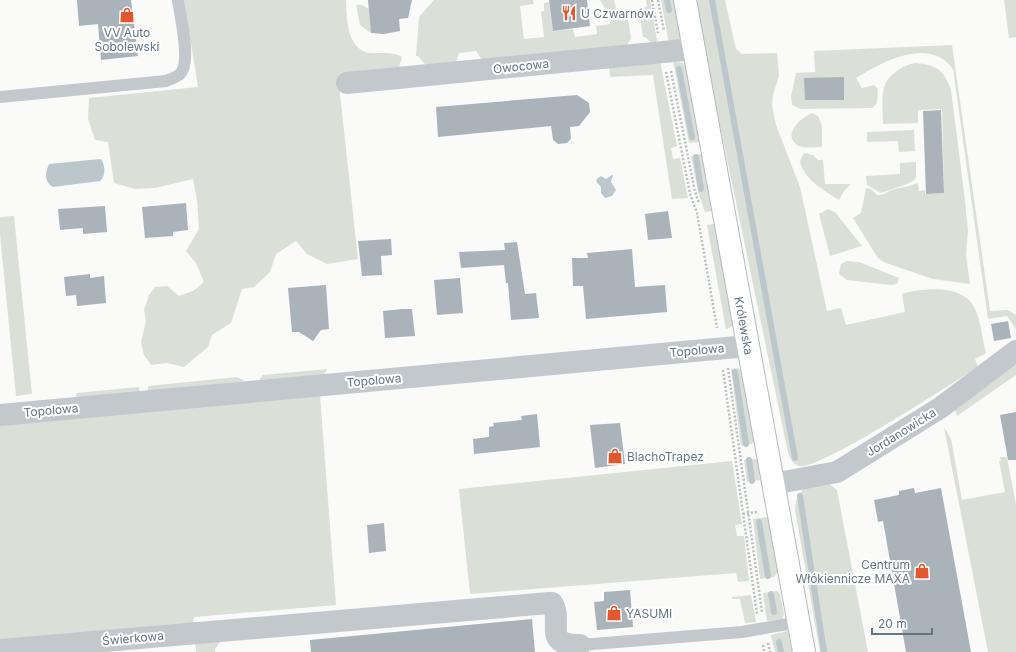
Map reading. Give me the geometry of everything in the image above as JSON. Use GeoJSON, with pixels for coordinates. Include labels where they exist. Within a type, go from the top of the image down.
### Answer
{"type":"FeatureCollection","features":[{"type":"Feature","properties":{"kind":"main road","name":"Królewska"},"geometry":{"type":"LineString","coordinates":[[686,0],[804,652]]}},
{"type":"Feature","properties":{"kind":"street","name":"Owocowa"},"geometry":{"type":"LineString","coordinates":[[347,83],[694,49]]}},
{"type":"Feature","properties":{"kind":"street","name":"Topolowa"},"geometry":{"type":"LineString","coordinates":[[0,415],[748,346]]}},
{"type":"Feature","properties":{"kind":"street","name":"Jordanowicka"},"geometry":{"type":"LineString","coordinates":[[773,484],[836,472],[940,408],[1016,351]]}},
{"type":"Feature","properties":{"kind":"street","name":"Świerkowa"},"geometry":{"type":"LineString","coordinates":[[0,650],[194,632],[549,603],[552,603],[554,608],[556,630],[559,639],[569,645],[580,645]]}},
{"type":"Feature","properties":{"kind":"lane"},"geometry":{"type":"LineString","coordinates":[[0,98],[166,81],[175,77],[181,73],[185,66],[186,55],[178,0]]}},
{"type":"Feature","properties":{"kind":"lane"},"geometry":{"type":"LineString","coordinates":[[580,645],[742,632],[799,622]]}},
{"type":"Feature","properties":{"kind":"path"},"geometry":{"type":"LineString","coordinates":[[652,0],[659,39]]}},
{"type":"Feature","properties":{"kind":"path"},"geometry":{"type":"LineString","coordinates":[[658,0],[665,39]]}},
{"type":"Feature","properties":{"kind":"path"},"geometry":{"type":"LineString","coordinates":[[665,69],[688,187],[697,213],[718,332]]}},
{"type":"Feature","properties":{"kind":"path"},"geometry":{"type":"LineString","coordinates":[[671,69],[695,192],[701,209]]}},
{"type":"Feature","properties":{"kind":"path"},"geometry":{"type":"LineString","coordinates":[[727,363],[749,513],[762,629]]}},
{"type":"Feature","properties":{"kind":"path"},"geometry":{"type":"LineString","coordinates":[[722,366],[743,514],[762,629],[770,652]]}},
{"type":"Feature","properties":{"kind":"path"},"geometry":{"type":"LineString","coordinates":[[743,514],[760,511]]}},
{"type":"Feature","properties":{"kind":"shaded area"},"geometry":{"type":"Polygon","coordinates":[[[184,0],[346,0],[348,28],[357,47],[367,53],[384,53],[402,57],[398,71],[338,76],[358,259],[327,264],[307,254],[296,241],[276,254],[270,272],[254,287],[242,289],[231,323],[212,335],[208,347],[184,367],[167,363],[151,365],[144,355],[141,342],[146,321],[144,310],[149,295],[155,287],[167,286],[179,296],[193,291],[204,282],[196,263],[186,251],[199,229],[197,200],[193,179],[155,188],[135,189],[114,183],[108,142],[95,140],[88,119],[89,98],[198,87],[184,0]]]}},
{"type":"Feature","properties":{"kind":"shaded area"},"geometry":{"type":"Polygon","coordinates":[[[434,0],[533,0],[534,4],[520,6],[524,39],[544,37],[541,12],[544,11],[544,3],[549,2],[553,31],[573,29],[575,37],[597,34],[596,26],[610,24],[609,15],[600,0],[614,0],[616,8],[628,19],[631,38],[624,50],[484,63],[476,51],[459,53],[455,66],[428,68],[418,56],[416,56],[419,17],[434,0]]]}},
{"type":"Feature","properties":{"kind":"shaded area"},"geometry":{"type":"Polygon","coordinates":[[[646,0],[650,0],[657,40],[655,46],[643,37],[641,16],[647,6],[646,0]]]}},
{"type":"Feature","properties":{"kind":"shaded area"},"geometry":{"type":"Polygon","coordinates":[[[661,0],[675,0],[683,40],[670,49],[661,0]]]}},
{"type":"Feature","properties":{"kind":"shaded area"},"geometry":{"type":"Polygon","coordinates":[[[694,0],[725,0],[736,49],[742,54],[777,53],[779,76],[773,95],[772,106],[776,125],[800,187],[827,311],[841,308],[846,325],[905,312],[902,294],[930,289],[951,291],[960,294],[974,307],[980,324],[986,353],[975,359],[978,367],[858,441],[812,464],[800,466],[794,464],[787,448],[694,0]]]}},
{"type":"Feature","properties":{"kind":"shaded area"},"geometry":{"type":"Polygon","coordinates":[[[1004,0],[1016,0],[1016,37],[1009,38],[1004,0]]]}},
{"type":"Feature","properties":{"kind":"shaded area"},"geometry":{"type":"Polygon","coordinates":[[[356,5],[362,5],[369,9],[371,33],[360,25],[356,5]]]}},
{"type":"Feature","properties":{"kind":"shaded area"},"geometry":{"type":"Polygon","coordinates":[[[952,45],[990,311],[1008,310],[1016,315],[1016,329],[1007,316],[988,319],[953,69],[943,59],[931,54],[918,53],[905,55],[879,65],[856,78],[862,88],[874,85],[878,89],[877,103],[872,108],[801,109],[792,105],[791,96],[796,73],[815,72],[814,51],[952,45]]]}},
{"type":"Feature","properties":{"kind":"shaded area"},"geometry":{"type":"Polygon","coordinates":[[[660,61],[677,146],[671,148],[673,159],[680,158],[688,198],[672,199],[653,75],[610,77],[609,63],[660,61]]]}},
{"type":"Feature","properties":{"kind":"shaded area"},"geometry":{"type":"Polygon","coordinates":[[[673,61],[687,64],[701,138],[698,142],[689,143],[673,61]]]}},
{"type":"Feature","properties":{"kind":"shaded area"},"geometry":{"type":"Polygon","coordinates":[[[915,63],[928,65],[938,69],[945,77],[951,90],[968,230],[966,255],[970,284],[933,279],[886,263],[878,258],[853,218],[861,213],[866,188],[871,189],[879,195],[918,183],[919,191],[925,190],[925,194],[944,193],[942,109],[918,110],[918,123],[883,124],[883,93],[887,81],[897,71],[915,63]]]}},
{"type":"Feature","properties":{"kind":"shaded area"},"geometry":{"type":"Polygon","coordinates":[[[812,113],[818,116],[822,126],[822,147],[800,146],[793,141],[792,136],[795,126],[803,118],[812,113]]]}},
{"type":"Feature","properties":{"kind":"shaded area"},"geometry":{"type":"Polygon","coordinates":[[[914,130],[915,151],[899,152],[898,141],[867,142],[867,132],[914,130]]]}},
{"type":"Feature","properties":{"kind":"shaded area"},"geometry":{"type":"Polygon","coordinates":[[[804,153],[813,155],[818,160],[823,160],[825,184],[851,184],[844,191],[839,200],[815,184],[805,173],[800,161],[804,153]]]}},
{"type":"Feature","properties":{"kind":"shaded area"},"geometry":{"type":"Polygon","coordinates":[[[700,154],[703,155],[713,207],[711,211],[705,212],[698,191],[691,156],[700,154]]]}},
{"type":"Feature","properties":{"kind":"shaded area"},"geometry":{"type":"Polygon","coordinates":[[[102,160],[104,166],[104,171],[100,181],[53,187],[48,183],[46,174],[49,164],[102,160]]]}},
{"type":"Feature","properties":{"kind":"shaded area"},"geometry":{"type":"Polygon","coordinates":[[[916,162],[916,178],[910,183],[881,193],[867,185],[866,176],[900,174],[900,163],[916,162]]]}},
{"type":"Feature","properties":{"kind":"shaded area"},"geometry":{"type":"Polygon","coordinates":[[[612,175],[611,182],[616,190],[612,196],[605,198],[601,193],[601,187],[596,181],[601,176],[606,179],[612,175]]]}},
{"type":"Feature","properties":{"kind":"shaded area"},"geometry":{"type":"Polygon","coordinates":[[[828,209],[835,212],[862,246],[830,256],[819,214],[828,209]]]}},
{"type":"Feature","properties":{"kind":"shaded area"},"geometry":{"type":"Polygon","coordinates":[[[14,216],[32,394],[16,396],[0,234],[0,217],[14,216]]]}},
{"type":"Feature","properties":{"kind":"shaded area"},"geometry":{"type":"Polygon","coordinates":[[[713,224],[716,228],[735,322],[731,327],[726,329],[707,225],[713,224]]]}},
{"type":"Feature","properties":{"kind":"shaded area"},"geometry":{"type":"Polygon","coordinates":[[[847,261],[859,262],[899,278],[897,284],[891,285],[847,280],[839,274],[841,264],[847,261]]]}},
{"type":"Feature","properties":{"kind":"shaded area"},"geometry":{"type":"Polygon","coordinates":[[[1016,365],[1016,375],[957,416],[955,409],[1016,365]]]}},
{"type":"Feature","properties":{"kind":"shaded area"},"geometry":{"type":"Polygon","coordinates":[[[737,368],[743,371],[754,441],[752,444],[741,446],[731,369],[737,368]]]}},
{"type":"Feature","properties":{"kind":"shaded area"},"geometry":{"type":"Polygon","coordinates":[[[327,369],[324,375],[259,380],[263,375],[327,369]]]}},
{"type":"Feature","properties":{"kind":"shaded area"},"geometry":{"type":"Polygon","coordinates":[[[237,377],[245,381],[148,392],[148,386],[237,377]]]}},
{"type":"Feature","properties":{"kind":"shaded area"},"geometry":{"type":"Polygon","coordinates":[[[139,387],[140,393],[77,400],[76,393],[139,387]]]}},
{"type":"Feature","properties":{"kind":"shaded area"},"geometry":{"type":"Polygon","coordinates":[[[320,395],[336,605],[194,617],[193,624],[0,642],[0,424],[320,395]]]}},
{"type":"Feature","properties":{"kind":"shaded area"},"geometry":{"type":"Polygon","coordinates":[[[944,427],[951,439],[962,500],[1005,492],[999,461],[1001,461],[1000,457],[1007,457],[1016,505],[1016,652],[988,652],[944,427]]]}},
{"type":"Feature","properties":{"kind":"shaded area"},"geometry":{"type":"Polygon","coordinates":[[[744,460],[758,460],[760,480],[747,482],[744,460]]]}},
{"type":"Feature","properties":{"kind":"shaded area"},"geometry":{"type":"Polygon","coordinates":[[[732,461],[742,524],[735,525],[737,536],[744,536],[749,581],[738,582],[736,573],[470,594],[459,489],[732,461]]]}},
{"type":"Feature","properties":{"kind":"shaded area"},"geometry":{"type":"Polygon","coordinates":[[[828,483],[837,490],[868,652],[820,652],[795,510],[796,501],[803,489],[828,483]]]}},
{"type":"Feature","properties":{"kind":"shaded area"},"geometry":{"type":"Polygon","coordinates":[[[768,517],[778,572],[774,577],[760,579],[753,519],[768,517]]]}},
{"type":"Feature","properties":{"kind":"shaded area"},"geometry":{"type":"Polygon","coordinates":[[[777,591],[780,594],[784,614],[782,619],[767,621],[763,593],[777,591]]]}},
{"type":"Feature","properties":{"kind":"shaded area"},"geometry":{"type":"Polygon","coordinates":[[[751,595],[756,622],[745,623],[740,599],[732,599],[732,597],[751,595]]]}},
{"type":"Feature","properties":{"kind":"shaded area"},"geometry":{"type":"Polygon","coordinates":[[[788,631],[792,652],[775,652],[771,635],[788,631]]]}},
{"type":"Feature","properties":{"kind":"shaded area"},"geometry":{"type":"Polygon","coordinates":[[[222,639],[215,649],[215,652],[196,652],[195,640],[222,639]]]}},
{"type":"Feature","properties":{"kind":"building"},"geometry":{"type":"Polygon","coordinates":[[[77,0],[131,0],[138,56],[101,60],[98,24],[79,26],[77,0]]]}},
{"type":"Feature","properties":{"kind":"building"},"geometry":{"type":"Polygon","coordinates":[[[368,0],[412,0],[408,18],[399,19],[400,31],[384,34],[371,33],[368,0]]]}},
{"type":"Feature","properties":{"kind":"building","name":"U Czwarnów"},"geometry":{"type":"Polygon","coordinates":[[[549,0],[587,0],[590,26],[553,31],[549,0]]]}},
{"type":"Feature","properties":{"kind":"building"},"geometry":{"type":"Polygon","coordinates":[[[844,77],[844,100],[805,100],[804,78],[844,77]]]}},
{"type":"Feature","properties":{"kind":"building"},"geometry":{"type":"Polygon","coordinates":[[[577,95],[589,103],[590,112],[579,126],[570,127],[571,139],[567,143],[558,144],[553,140],[551,126],[438,137],[436,107],[577,95]]]}},
{"type":"Feature","properties":{"kind":"building"},"geometry":{"type":"Polygon","coordinates":[[[941,110],[944,193],[926,194],[923,111],[941,110]]]}},
{"type":"Feature","properties":{"kind":"building"},"geometry":{"type":"Polygon","coordinates":[[[186,203],[188,230],[173,232],[173,236],[145,238],[142,207],[186,203]]]}},
{"type":"Feature","properties":{"kind":"building"},"geometry":{"type":"Polygon","coordinates":[[[105,206],[107,232],[83,234],[83,228],[60,230],[58,209],[105,206]]]}},
{"type":"Feature","properties":{"kind":"building"},"geometry":{"type":"Polygon","coordinates":[[[668,211],[672,238],[648,240],[645,214],[668,211]]]}},
{"type":"Feature","properties":{"kind":"building"},"geometry":{"type":"Polygon","coordinates":[[[391,239],[392,255],[381,256],[382,275],[362,276],[358,241],[391,239]]]}},
{"type":"Feature","properties":{"kind":"building"},"geometry":{"type":"Polygon","coordinates":[[[517,242],[525,294],[536,293],[539,318],[511,320],[508,283],[506,283],[504,265],[461,268],[459,252],[505,250],[504,243],[517,242]]]}},
{"type":"Feature","properties":{"kind":"building"},"geometry":{"type":"Polygon","coordinates":[[[632,249],[635,287],[665,285],[667,312],[586,319],[583,286],[573,286],[572,258],[588,258],[587,253],[632,249]]]}},
{"type":"Feature","properties":{"kind":"building"},"geometry":{"type":"Polygon","coordinates":[[[90,274],[90,278],[104,276],[106,303],[77,306],[76,295],[66,296],[64,277],[90,274]]]}},
{"type":"Feature","properties":{"kind":"building"},"geometry":{"type":"Polygon","coordinates":[[[460,278],[463,313],[437,315],[434,280],[460,278]]]}},
{"type":"Feature","properties":{"kind":"building"},"geometry":{"type":"Polygon","coordinates":[[[326,285],[329,329],[321,330],[313,341],[299,332],[292,332],[288,288],[326,285]]]}},
{"type":"Feature","properties":{"kind":"building"},"geometry":{"type":"Polygon","coordinates":[[[412,309],[415,336],[385,338],[383,311],[412,309]]]}},
{"type":"Feature","properties":{"kind":"building"},"geometry":{"type":"Polygon","coordinates":[[[1008,321],[1011,338],[994,341],[991,324],[1008,321]]]}},
{"type":"Feature","properties":{"kind":"building"},"geometry":{"type":"Polygon","coordinates":[[[1016,412],[1016,460],[1008,460],[1000,415],[1016,412]]]}},
{"type":"Feature","properties":{"kind":"building"},"geometry":{"type":"Polygon","coordinates":[[[537,414],[540,447],[474,454],[473,439],[489,437],[489,427],[494,426],[493,423],[522,420],[521,416],[537,414]]]}},
{"type":"Feature","properties":{"kind":"building"},"geometry":{"type":"Polygon","coordinates":[[[620,423],[625,464],[595,468],[590,425],[620,423]]]}},
{"type":"Feature","properties":{"kind":"building"},"geometry":{"type":"Polygon","coordinates":[[[914,488],[915,493],[941,488],[971,652],[906,652],[883,521],[878,522],[874,500],[899,495],[899,491],[914,488]]]}},
{"type":"Feature","properties":{"kind":"building"},"geometry":{"type":"Polygon","coordinates":[[[384,523],[386,551],[369,553],[367,525],[384,523]]]}},
{"type":"Feature","properties":{"kind":"building"},"geometry":{"type":"Polygon","coordinates":[[[630,590],[633,627],[597,630],[594,602],[604,601],[604,592],[630,590]]]}},
{"type":"Feature","properties":{"kind":"building"},"geometry":{"type":"Polygon","coordinates":[[[532,619],[535,652],[311,652],[310,640],[532,619]]]}},
{"type":"Feature","properties":{"kind":"waterway"},"geometry":{"type":"LineString","coordinates":[[667,0],[669,10]]}},
{"type":"Feature","properties":{"kind":"waterway"},"geometry":{"type":"LineString","coordinates":[[712,0],[795,458]]}},
{"type":"Feature","properties":{"kind":"waterway"},"geometry":{"type":"LineString","coordinates":[[679,69],[692,137]]}},
{"type":"Feature","properties":{"kind":"waterway"},"geometry":{"type":"LineString","coordinates":[[696,157],[701,189]]}},
{"type":"Feature","properties":{"kind":"waterway"},"geometry":{"type":"LineString","coordinates":[[735,372],[746,444]]}},
{"type":"Feature","properties":{"kind":"waterway"},"geometry":{"type":"LineString","coordinates":[[749,460],[752,481]]}},
{"type":"Feature","properties":{"kind":"waterway"},"geometry":{"type":"LineString","coordinates":[[800,496],[824,652]]}},
{"type":"Feature","properties":{"kind":"waterway"},"geometry":{"type":"LineString","coordinates":[[759,522],[768,576]]}},
{"type":"Feature","properties":{"kind":"waterway"},"geometry":{"type":"LineString","coordinates":[[771,594],[774,612]]}},
{"type":"Feature","properties":{"kind":"waterway"},"geometry":{"type":"LineString","coordinates":[[779,642],[781,652]]}},
{"type":"Feature","properties":{"kind":"place","name":"U Czwarnów"},"geometry":{"type":"Point","coordinates":[569,13]}},
{"type":"Feature","properties":{"kind":"place","name":"VV Auto Sobolewski"},"geometry":{"type":"Point","coordinates":[127,15]}},
{"type":"Feature","properties":{"kind":"place","name":"BlachoTrapez"},"geometry":{"type":"Point","coordinates":[615,456]}},
{"type":"Feature","properties":{"kind":"place","name":"Centrum Włókiennicze MAXA"},"geometry":{"type":"Point","coordinates":[922,571]}},
{"type":"Feature","properties":{"kind":"place","name":"YASUMI"},"geometry":{"type":"Point","coordinates":[614,613]}}]}
